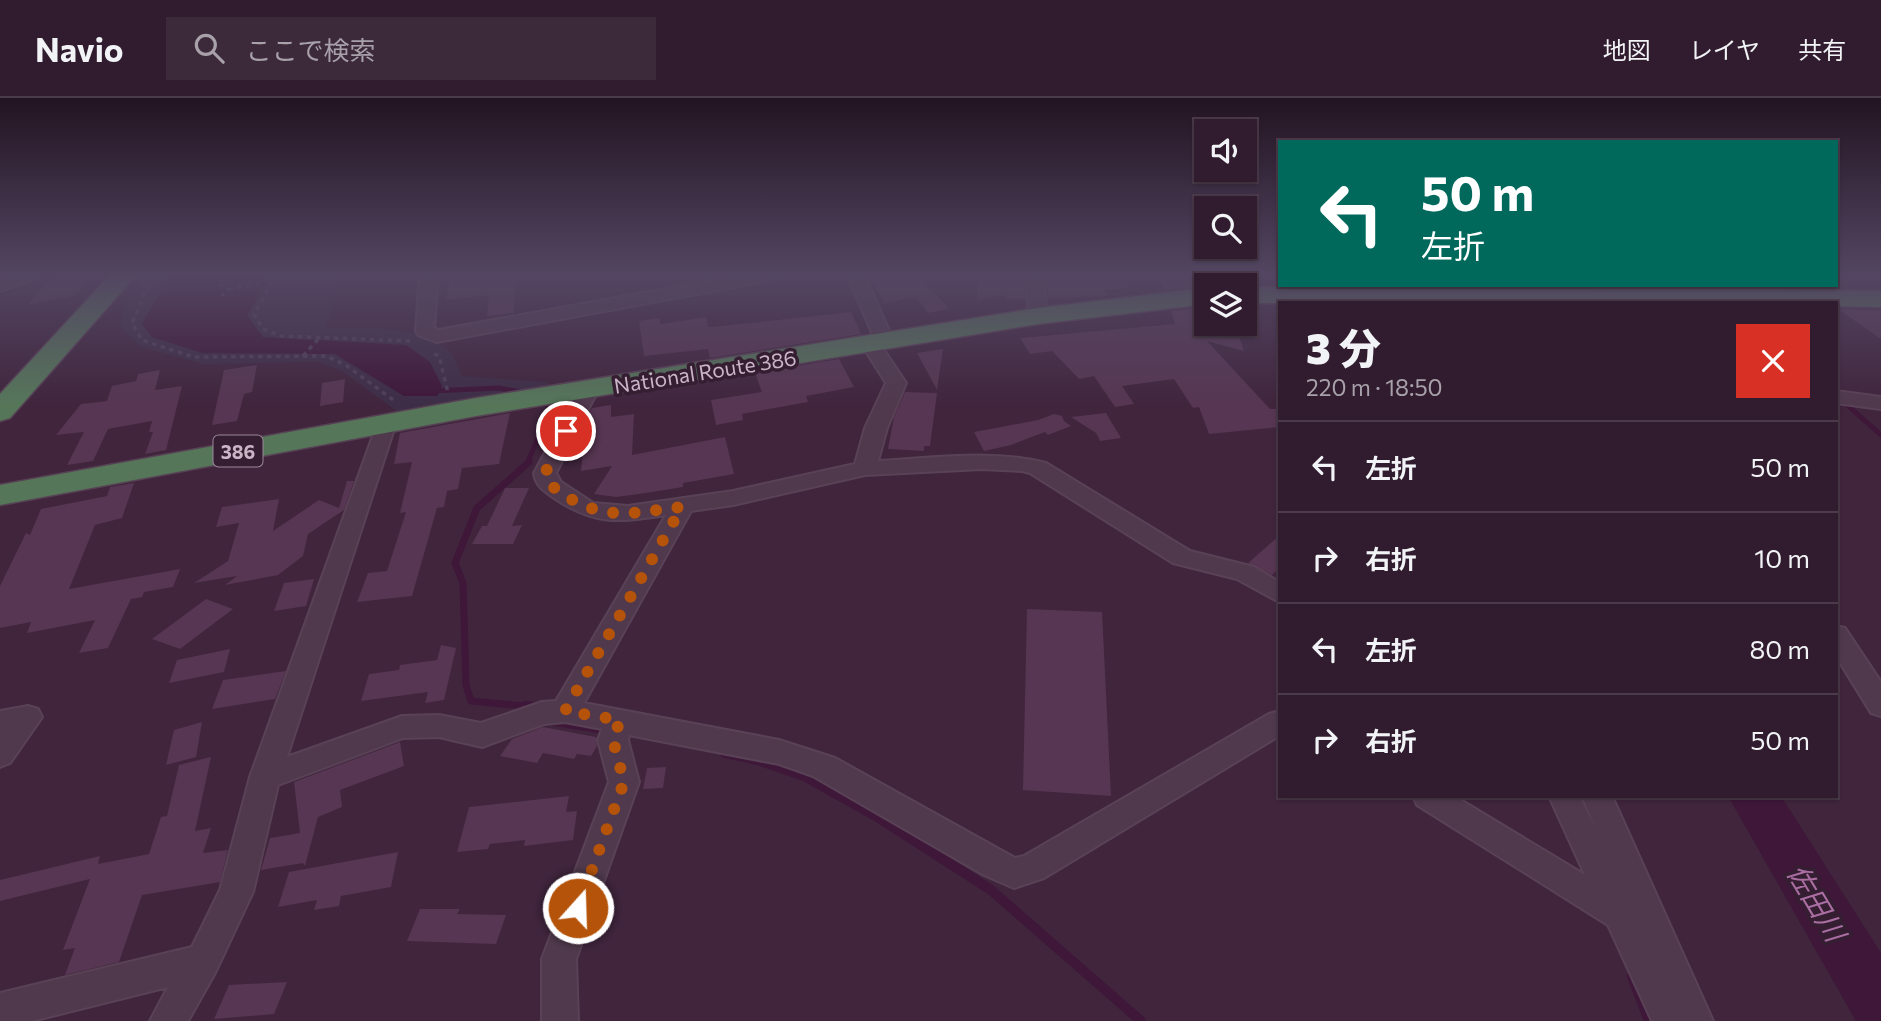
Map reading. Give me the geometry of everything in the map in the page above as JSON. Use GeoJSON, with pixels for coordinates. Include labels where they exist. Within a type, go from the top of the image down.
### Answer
{"type":"FeatureCollection","features":[{"type":"Feature","properties":{"kind":"highway"},"geometry":{"type":"LineString","coordinates":[[0,412],[86,317]]}},
{"type":"Feature","properties":{"kind":"highway","name":"National Route 386"},"geometry":{"type":"LineString","coordinates":[[0,495],[461,402],[582,391],[1032,317]]}},
{"type":"Feature","properties":{"kind":"street"},"geometry":{"type":"LineString","coordinates":[[426,317],[425,331],[437,336],[541,317]]}},
{"type":"Feature","properties":{"kind":"street"},"geometry":{"type":"LineString","coordinates":[[865,468],[876,428],[896,383],[869,317]]}},
{"type":"Feature","properties":{"kind":"street"},"geometry":{"type":"LineString","coordinates":[[582,391],[545,473],[546,480],[585,508],[603,513],[682,507],[865,468],[982,462],[1023,464],[1038,468],[1182,557],[1245,573],[1278,592]]}},
{"type":"Feature","properties":{"kind":"street"},"geometry":{"type":"LineString","coordinates":[[1844,398],[1881,403]]}},
{"type":"Feature","properties":{"kind":"street"},"geometry":{"type":"LineString","coordinates":[[169,1021],[203,961],[236,892],[265,777],[394,414]]}},
{"type":"Feature","properties":{"kind":"street"},"geometry":{"type":"LineString","coordinates":[[565,711],[682,507]]}},
{"type":"Feature","properties":{"kind":"street"},"geometry":{"type":"LineString","coordinates":[[1838,638],[1881,705]]}},
{"type":"Feature","properties":{"kind":"street"},"geometry":{"type":"LineString","coordinates":[[265,777],[402,727],[439,726],[482,735],[542,713],[565,711],[779,752],[824,768],[995,865],[1014,873],[1032,868],[1278,723]]}},
{"type":"Feature","properties":{"kind":"street"},"geometry":{"type":"LineString","coordinates":[[0,722],[28,717],[0,755]]}},
{"type":"Feature","properties":{"kind":"street"},"geometry":{"type":"LineString","coordinates":[[560,1021],[559,959],[624,782],[613,740],[620,720]]}},
{"type":"Feature","properties":{"kind":"street"},"geometry":{"type":"LineString","coordinates":[[1431,798],[1618,913]]}},
{"type":"Feature","properties":{"kind":"street"},"geometry":{"type":"LineString","coordinates":[[1565,798],[1671,1021]]}},
{"type":"Feature","properties":{"kind":"street"},"geometry":{"type":"LineString","coordinates":[[1598,798],[1695,1021]]}},
{"type":"Feature","properties":{"kind":"street"},"geometry":{"type":"LineString","coordinates":[[0,1011],[203,961]]}},
{"type":"Feature","properties":{"kind":"path"},"geometry":{"type":"LineString","coordinates":[[135,317],[132,323],[142,340],[193,357],[327,356],[347,366],[394,414]]}},
{"type":"Feature","properties":{"kind":"path"},"geometry":{"type":"LineString","coordinates":[[256,317],[263,330],[281,336],[413,341]]}},
{"type":"Feature","properties":{"kind":"path"},"geometry":{"type":"LineString","coordinates":[[303,356],[321,337]]}},
{"type":"Feature","properties":{"kind":"path"},"geometry":{"type":"LineString","coordinates":[[430,351],[439,356],[448,384],[461,402]]}},
{"type":"Feature","properties":{"kind":"shaded area"},"geometry":{"type":"Polygon","coordinates":[[[122,317],[329,317],[326,328],[390,329],[436,342],[449,351],[462,376],[546,382],[556,389],[403,416],[341,370],[318,362],[203,364],[139,346],[120,327],[122,317]]]}},
{"type":"Feature","properties":{"kind":"shaded area"},"geometry":{"type":"Polygon","coordinates":[[[146,317],[249,317],[263,337],[406,345],[430,362],[442,386],[437,396],[404,396],[335,354],[202,353],[152,337],[142,324],[146,317]]]}},
{"type":"Feature","properties":{"kind":"building"},"geometry":{"type":"Polygon","coordinates":[[[706,317],[708,327],[804,317],[853,317],[861,334],[710,358],[708,349],[644,356],[639,321],[659,318],[661,324],[706,317]]]}},
{"type":"Feature","properties":{"kind":"building"},"geometry":{"type":"Polygon","coordinates":[[[1173,317],[1194,317],[1194,336],[1239,336],[1244,351],[1207,341],[1270,409],[1278,409],[1278,427],[1209,434],[1199,407],[1193,408],[1174,379],[1122,386],[1134,404],[1115,407],[1094,376],[1079,379],[1052,351],[1030,354],[1020,338],[1175,324],[1173,317]]]}},
{"type":"Feature","properties":{"kind":"building"},"geometry":{"type":"Polygon","coordinates":[[[1850,317],[1881,317],[1881,339],[1850,317]]]}},
{"type":"Feature","properties":{"kind":"building"},"geometry":{"type":"Polygon","coordinates":[[[943,349],[937,390],[917,353],[943,349]]]}},
{"type":"Feature","properties":{"kind":"building"},"geometry":{"type":"Polygon","coordinates":[[[839,359],[854,387],[806,396],[808,402],[742,414],[743,420],[716,425],[711,400],[762,392],[755,373],[839,359]]]}},
{"type":"Feature","properties":{"kind":"building"},"geometry":{"type":"Polygon","coordinates":[[[257,365],[252,392],[244,394],[237,421],[212,425],[224,370],[257,365]]]}},
{"type":"Feature","properties":{"kind":"building"},"geometry":{"type":"Polygon","coordinates":[[[160,370],[155,390],[182,386],[166,450],[145,454],[153,432],[149,432],[152,421],[108,429],[93,461],[67,465],[84,432],[56,435],[81,404],[107,401],[112,386],[136,381],[138,374],[160,370]]]}},
{"type":"Feature","properties":{"kind":"building"},"geometry":{"type":"Polygon","coordinates":[[[345,379],[343,402],[320,406],[322,383],[345,379]]]}},
{"type":"Feature","properties":{"kind":"building"},"geometry":{"type":"Polygon","coordinates":[[[905,392],[937,393],[930,446],[924,446],[924,451],[888,449],[894,417],[905,392]]]}},
{"type":"Feature","properties":{"kind":"building"},"geometry":{"type":"Polygon","coordinates":[[[611,405],[611,417],[634,414],[632,455],[725,437],[734,474],[646,493],[616,497],[594,494],[612,466],[581,471],[586,420],[592,408],[611,405]]]}},
{"type":"Feature","properties":{"kind":"building"},"geometry":{"type":"Polygon","coordinates":[[[510,413],[499,464],[462,468],[458,489],[447,491],[444,507],[437,508],[412,596],[357,602],[368,573],[387,571],[406,512],[400,513],[412,462],[394,464],[400,433],[510,413]]]}},
{"type":"Feature","properties":{"kind":"building"},"geometry":{"type":"Polygon","coordinates":[[[1106,413],[1121,438],[1100,441],[1096,433],[1071,417],[1106,413]]]}},
{"type":"Feature","properties":{"kind":"building"},"geometry":{"type":"Polygon","coordinates":[[[1054,414],[1062,416],[1071,426],[1048,435],[1045,432],[1011,445],[984,451],[974,432],[1038,420],[1054,414]]]}},
{"type":"Feature","properties":{"kind":"building"},"geometry":{"type":"Polygon","coordinates":[[[347,481],[354,481],[344,510],[308,534],[303,556],[278,575],[225,585],[237,576],[194,583],[228,561],[239,523],[216,527],[222,507],[279,499],[273,531],[319,500],[339,508],[347,481]]]}},
{"type":"Feature","properties":{"kind":"building"},"geometry":{"type":"Polygon","coordinates":[[[134,483],[122,518],[95,525],[69,589],[180,569],[173,587],[144,592],[142,597],[131,599],[108,648],[79,653],[95,620],[27,633],[31,622],[0,628],[0,586],[26,533],[30,535],[41,509],[107,496],[110,487],[134,483]]]}},
{"type":"Feature","properties":{"kind":"building"},"geometry":{"type":"Polygon","coordinates":[[[505,488],[529,488],[512,526],[522,525],[513,544],[472,544],[482,526],[487,526],[505,488]]]}},
{"type":"Feature","properties":{"kind":"building"},"geometry":{"type":"Polygon","coordinates":[[[1278,537],[1278,569],[1272,575],[1248,563],[1278,537]]]}},
{"type":"Feature","properties":{"kind":"building"},"geometry":{"type":"Polygon","coordinates":[[[314,579],[306,606],[274,611],[284,583],[314,579]]]}},
{"type":"Feature","properties":{"kind":"building"},"geometry":{"type":"Polygon","coordinates":[[[206,599],[233,609],[180,649],[152,639],[206,599]]]}},
{"type":"Feature","properties":{"kind":"building"},"geometry":{"type":"Polygon","coordinates":[[[1027,609],[1102,612],[1111,796],[1023,790],[1027,609]]]}},
{"type":"Feature","properties":{"kind":"building"},"geometry":{"type":"Polygon","coordinates":[[[441,645],[456,648],[444,700],[425,703],[428,692],[361,701],[369,674],[399,670],[400,665],[437,660],[441,645]]]}},
{"type":"Feature","properties":{"kind":"building"},"geometry":{"type":"Polygon","coordinates":[[[230,649],[224,672],[169,683],[177,660],[230,649]]]}},
{"type":"Feature","properties":{"kind":"building"},"geometry":{"type":"Polygon","coordinates":[[[286,671],[275,699],[212,709],[223,680],[286,671]]]}},
{"type":"Feature","properties":{"kind":"building"},"geometry":{"type":"Polygon","coordinates":[[[202,722],[196,757],[166,765],[174,730],[202,722]]]}},
{"type":"Feature","properties":{"kind":"building"},"geometry":{"type":"Polygon","coordinates":[[[543,727],[596,737],[597,746],[591,756],[577,754],[574,759],[543,753],[537,763],[500,756],[512,739],[543,727]]]}},
{"type":"Feature","properties":{"kind":"building"},"geometry":{"type":"Polygon","coordinates":[[[400,742],[404,766],[340,790],[342,807],[318,817],[305,866],[303,863],[261,870],[270,838],[300,833],[294,782],[400,742]]]}},
{"type":"Feature","properties":{"kind":"building"},"geometry":{"type":"Polygon","coordinates":[[[211,757],[195,831],[211,828],[203,853],[228,850],[220,882],[142,895],[119,962],[65,975],[75,948],[63,950],[90,879],[0,901],[0,880],[100,856],[98,864],[149,854],[161,817],[167,816],[179,765],[211,757]]]}},
{"type":"Feature","properties":{"kind":"building"},"geometry":{"type":"Polygon","coordinates":[[[666,767],[663,788],[643,789],[647,768],[666,767]]]}},
{"type":"Feature","properties":{"kind":"building"},"geometry":{"type":"Polygon","coordinates":[[[569,796],[566,812],[577,811],[573,840],[524,846],[525,840],[490,844],[488,849],[457,852],[469,807],[569,796]]]}},
{"type":"Feature","properties":{"kind":"building"},"geometry":{"type":"Polygon","coordinates":[[[398,852],[391,887],[341,896],[339,906],[314,910],[317,900],[278,907],[289,872],[398,852]]]}},
{"type":"Feature","properties":{"kind":"building"},"geometry":{"type":"Polygon","coordinates":[[[420,909],[460,909],[457,914],[506,915],[496,944],[407,941],[420,909]]]}},
{"type":"Feature","properties":{"kind":"building"},"geometry":{"type":"Polygon","coordinates":[[[287,982],[274,1014],[214,1019],[229,985],[287,982]]]}},
{"type":"Feature","properties":{"kind":"waterway"},"geometry":{"type":"LineString","coordinates":[[430,391],[499,388],[526,393]]}},
{"type":"Feature","properties":{"kind":"waterway"},"geometry":{"type":"LineString","coordinates":[[1838,397],[1881,435]]}},
{"type":"Feature","properties":{"kind":"waterway"},"geometry":{"type":"LineString","coordinates":[[527,464],[551,407],[539,401]]}},
{"type":"Feature","properties":{"kind":"waterway"},"geometry":{"type":"LineString","coordinates":[[525,706],[534,707],[471,701],[466,685],[463,583],[455,563],[477,508],[527,464]]}},
{"type":"Feature","properties":{"kind":"waterway"},"geometry":{"type":"LineString","coordinates":[[555,721],[605,729]]}},
{"type":"Feature","properties":{"kind":"waterway"},"geometry":{"type":"LineString","coordinates":[[725,753],[758,760],[804,776],[879,818],[991,890],[1141,1021]]}},
{"type":"Feature","properties":{"kind":"waterway","name":"佐田川"},"geometry":{"type":"LineString","coordinates":[[1754,798],[1881,1007]]}},
{"type":"Feature","properties":{"kind":"waterway"},"geometry":{"type":"LineString","coordinates":[[1632,976],[1649,1021]]}},
{"type":"Feature","properties":{"kind":"route"},"geometry":{"type":"LineString","coordinates":[[566,431],[545,473],[546,480],[585,508],[603,513],[628,513],[682,507],[565,711],[620,720],[613,740],[624,782],[578,908]]}}]}
